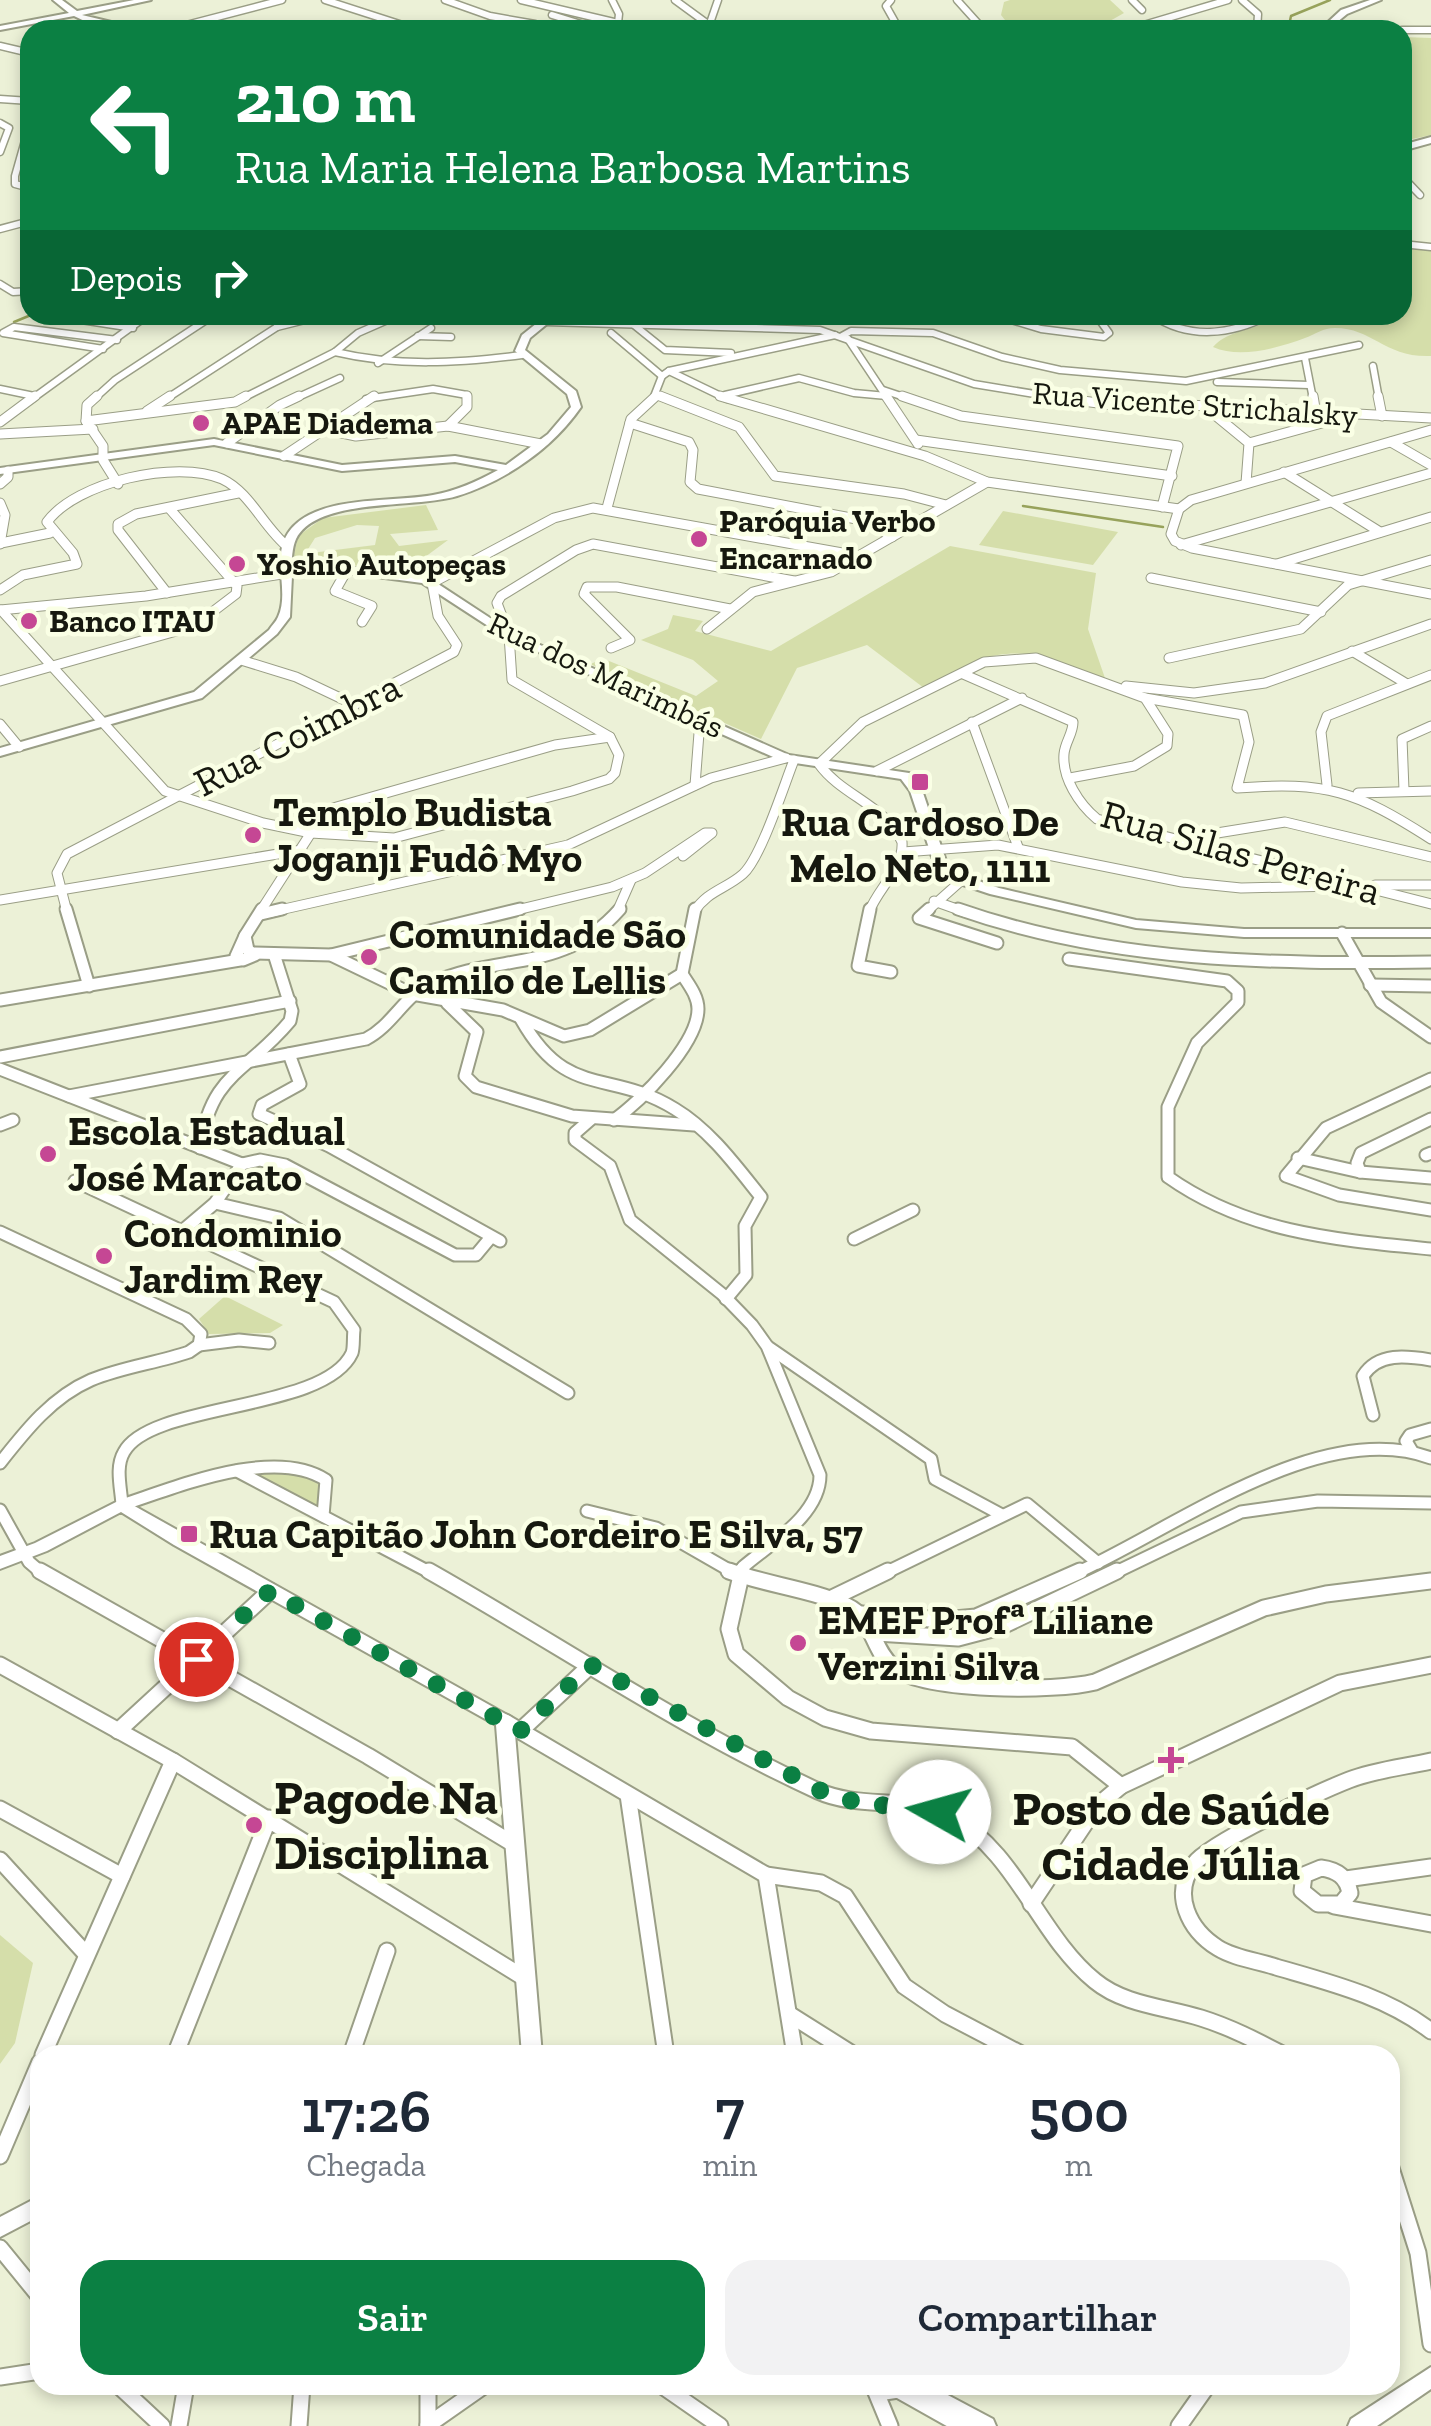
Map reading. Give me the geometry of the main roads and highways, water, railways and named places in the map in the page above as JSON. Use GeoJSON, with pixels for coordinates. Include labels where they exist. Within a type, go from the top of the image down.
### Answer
{"type":"FeatureCollection","features":[{"type":"Feature","properties":{"kind":"main road"},"geometry":{"type":"LineString","coordinates":[[57,0],[74,15],[97,20]]}},
{"type":"Feature","properties":{"kind":"main road"},"geometry":{"type":"LineString","coordinates":[[46,20],[147,0]]}},
{"type":"Feature","properties":{"kind":"main road"},"geometry":{"type":"LineString","coordinates":[[1334,20],[1344,12],[1376,0]]}},
{"type":"Feature","properties":{"kind":"main road"},"geometry":{"type":"LineString","coordinates":[[0,752],[198,695],[284,617],[288,547],[302,524],[322,513],[437,499],[502,471],[541,444],[574,412],[576,399],[560,382],[522,355],[523,341],[542,325]]}},
{"type":"Feature","properties":{"kind":"main road"},"geometry":{"type":"LineString","coordinates":[[104,463],[178,444],[227,443],[342,468],[455,459],[502,471]]}},
{"type":"Feature","properties":{"kind":"main road"},"geometry":{"type":"LineString","coordinates":[[3,476],[200,449],[328,473],[383,473],[439,464],[502,471]]}},
{"type":"Feature","properties":{"kind":"main road","name":"Rua dos Marimbás"},"geometry":{"type":"LineString","coordinates":[[288,572],[346,570],[432,583],[510,635],[790,759],[898,774],[913,783],[941,866],[962,880],[1136,924],[1216,932],[1431,933]]}},
{"type":"Feature","properties":{"kind":"main road"},"geometry":{"type":"LineString","coordinates":[[435,602],[450,598]]}},
{"type":"Feature","properties":{"kind":"main road"},"geometry":{"type":"LineString","coordinates":[[0,1564],[122,1504],[512,1726],[514,1845],[531,2045]]}},
{"type":"Feature","properties":{"kind":"main road"},"geometry":{"type":"LineString","coordinates":[[0,2228],[30,2211]]}},
{"type":"Feature","properties":{"kind":"main road"},"geometry":{"type":"LineString","coordinates":[[1359,2426],[1431,2377]]}},
{"type":"Feature","properties":{"kind":"main road"},"geometry":{"type":"LineString","coordinates":[[927,2395],[985,2426]]}},
{"type":"Feature","properties":{"kind":"waterway"},"geometry":{"type":"LineString","coordinates":[[1290,20],[1291,16],[1330,0]]}},
{"type":"Feature","properties":{"kind":"waterway"},"geometry":{"type":"LineString","coordinates":[[14,322],[20,320]]}},
{"type":"Feature","properties":{"kind":"waterway"},"geometry":{"type":"LineString","coordinates":[[1023,506],[1163,527]]}},
{"type":"Feature","properties":{"kind":"place","name":"APAE Diadema"},"geometry":{"type":"Point","coordinates":[201,423]}},
{"type":"Feature","properties":{"kind":"place","name":"Paróquia Verbo Encarnado"},"geometry":{"type":"Point","coordinates":[699,539]}},
{"type":"Feature","properties":{"kind":"place","name":"Yoshio Autopeças"},"geometry":{"type":"Point","coordinates":[237,564]}},
{"type":"Feature","properties":{"kind":"place","name":"Banco ITAU"},"geometry":{"type":"Point","coordinates":[29,621]}},
{"type":"Feature","properties":{"kind":"place","name":"Rua Cardoso De Melo Neto, 1111"},"geometry":{"type":"Point","coordinates":[920,782]}},
{"type":"Feature","properties":{"kind":"place","name":"Templo Budista Joganji Fudô Myo"},"geometry":{"type":"Point","coordinates":[253,835]}},
{"type":"Feature","properties":{"kind":"place","name":"Comunidade São Camilo de Lellis"},"geometry":{"type":"Point","coordinates":[369,957]}},
{"type":"Feature","properties":{"kind":"place","name":"Escola Estadual José Marcato"},"geometry":{"type":"Point","coordinates":[48,1154]}},
{"type":"Feature","properties":{"kind":"place","name":"Condominio Jardim Rey"},"geometry":{"type":"Point","coordinates":[104,1256]}},
{"type":"Feature","properties":{"kind":"place","name":"Rua Capitão John Cordeiro E Silva, 57"},"geometry":{"type":"Point","coordinates":[189,1534]}},
{"type":"Feature","properties":{"kind":"place","name":"EMEF Profª Liliane Verzini Silva"},"geometry":{"type":"Point","coordinates":[798,1643]}},
{"type":"Feature","properties":{"kind":"place","name":"Posto de Saúde Cidade Júlia"},"geometry":{"type":"Point","coordinates":[1171,1760]}},
{"type":"Feature","properties":{"kind":"place","name":"Pagode Na Disciplina"},"geometry":{"type":"Point","coordinates":[254,1825]}}]}
